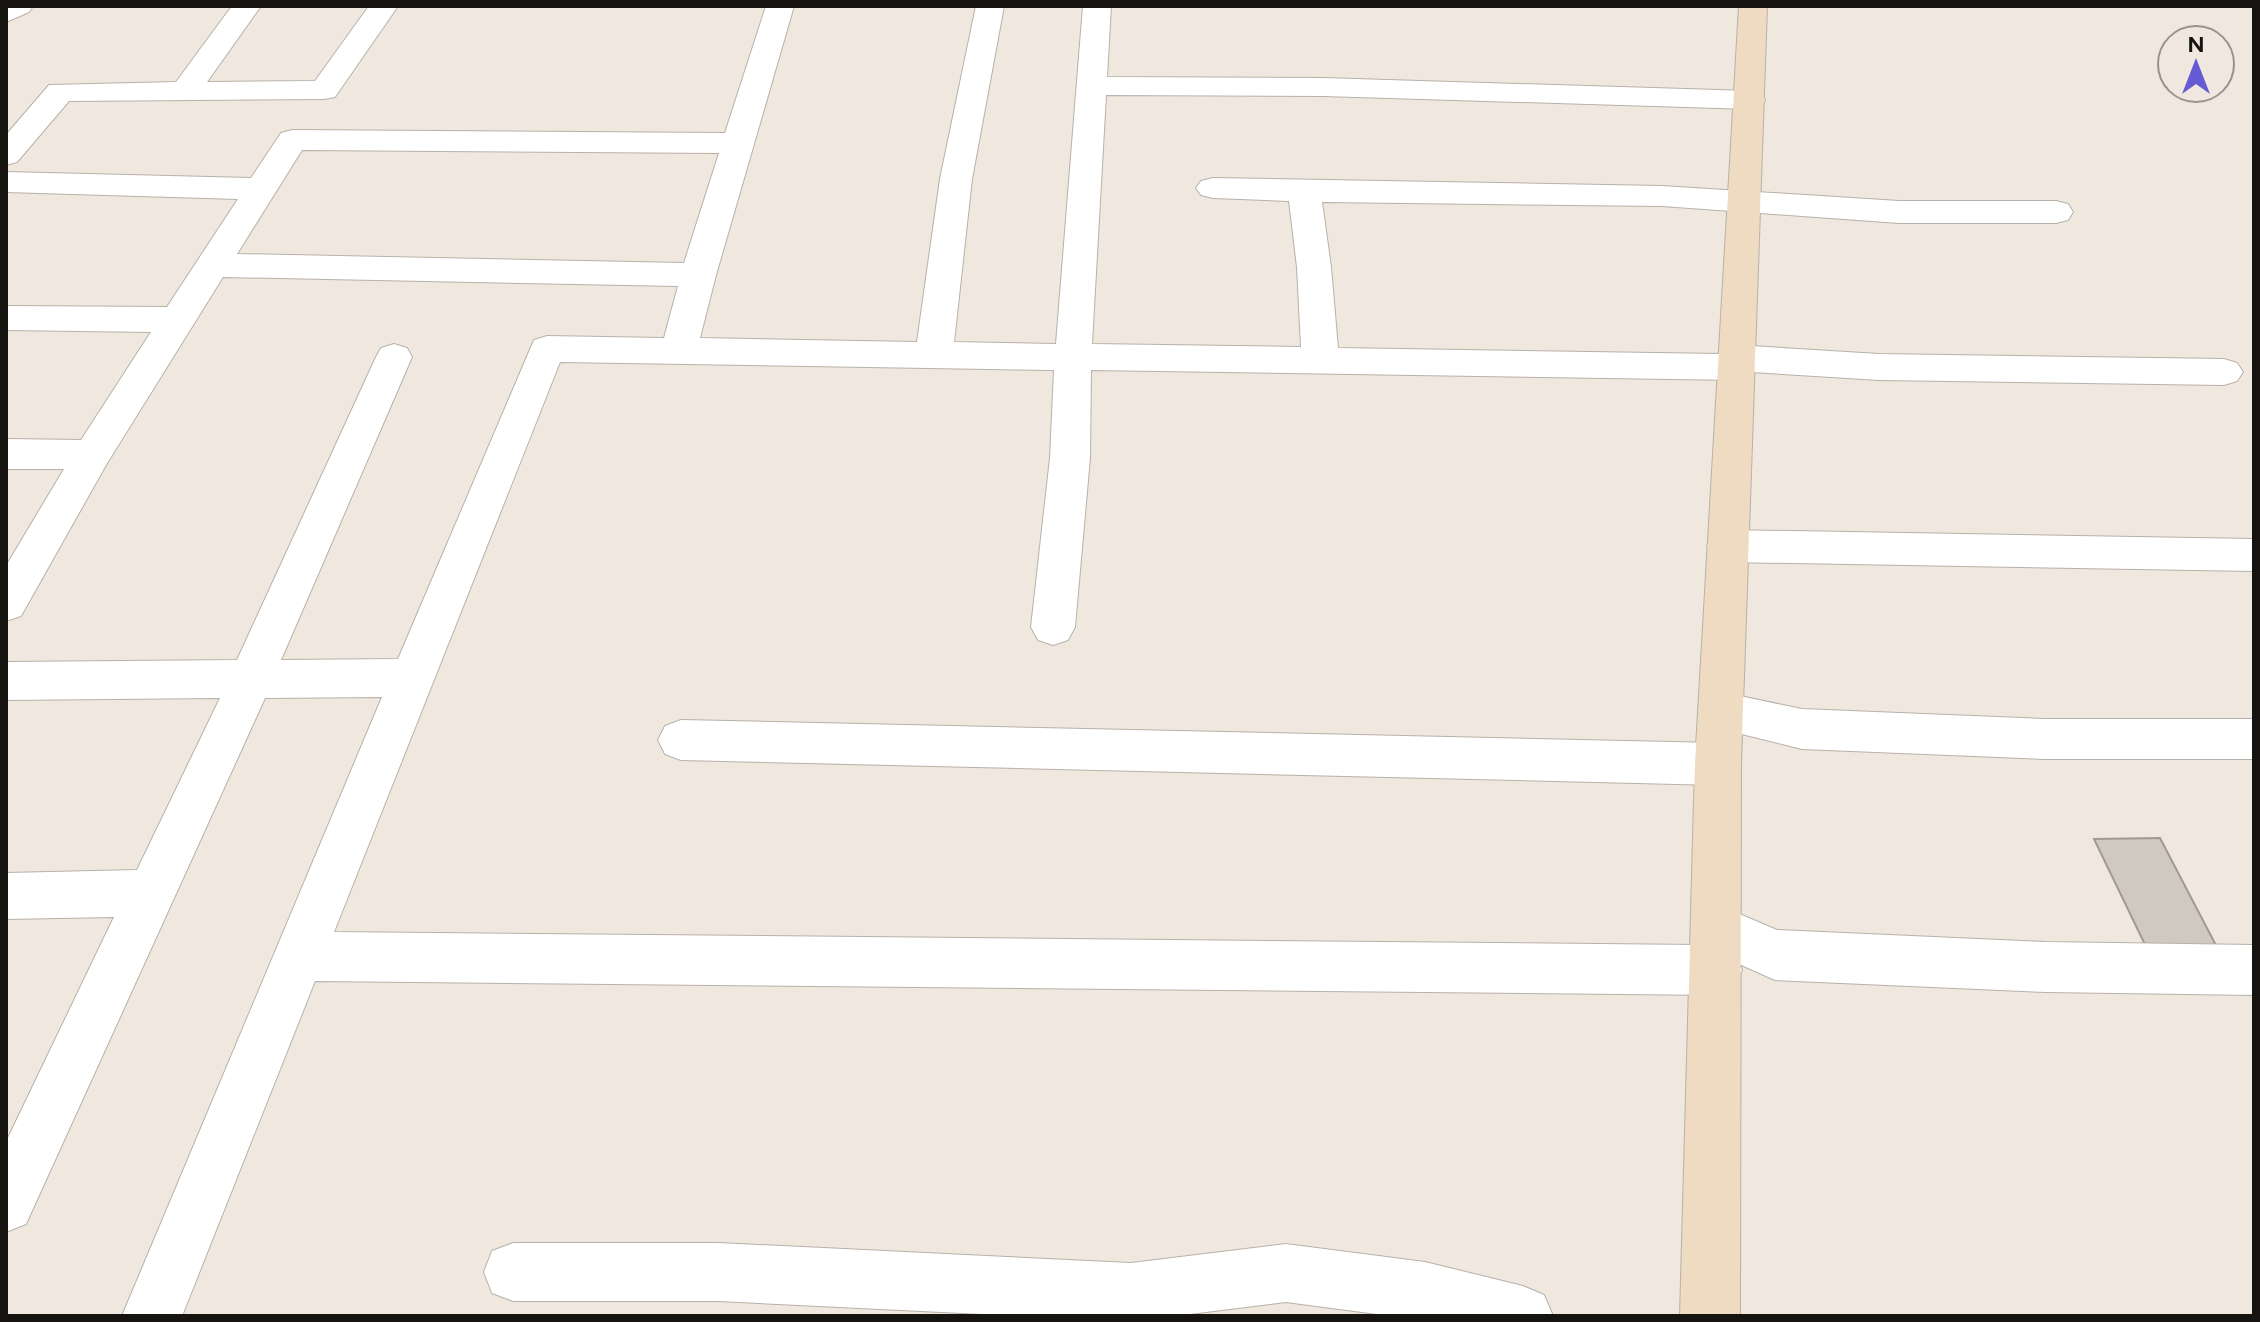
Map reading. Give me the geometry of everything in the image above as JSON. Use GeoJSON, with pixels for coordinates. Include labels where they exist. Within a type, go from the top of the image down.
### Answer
{"type":"FeatureCollection","features":[{"type":"Feature","properties":{"kind":"main road"},"geometry":{"type":"LineString","coordinates":[[1710,1316],[1718,764],[1753,6]]}},
{"type":"Feature","properties":{"kind":"street"},"geometry":{"type":"LineString","coordinates":[[6,13],[19,6]]}},
{"type":"Feature","properties":{"kind":"street"},"geometry":{"type":"LineString","coordinates":[[184,92],[247,6]]}},
{"type":"Feature","properties":{"kind":"street"},"geometry":{"type":"LineString","coordinates":[[6,604],[92,455],[211,265],[324,90],[384,6]]}},
{"type":"Feature","properties":{"kind":"street"},"geometry":{"type":"LineString","coordinates":[[679,351],[698,275],[780,6]]}},
{"type":"Feature","properties":{"kind":"street"},"geometry":{"type":"LineString","coordinates":[[934,354],[956,179],[990,6]]}},
{"type":"Feature","properties":{"kind":"street"},"geometry":{"type":"LineString","coordinates":[[1053,627],[1070,458],[1073,356],[1097,6]]}},
{"type":"Feature","properties":{"kind":"street"},"geometry":{"type":"LineString","coordinates":[[1092,86],[1323,87],[1750,100]]}},
{"type":"Feature","properties":{"kind":"street"},"geometry":{"type":"LineString","coordinates":[[6,155],[60,92],[324,90]]}},
{"type":"Feature","properties":{"kind":"street"},"geometry":{"type":"LineString","coordinates":[[292,140],[737,143]]}},
{"type":"Feature","properties":{"kind":"street"},"geometry":{"type":"LineString","coordinates":[[6,182],[260,189]]}},
{"type":"Feature","properties":{"kind":"street"},"geometry":{"type":"LineString","coordinates":[[1213,188],[1662,196],[1899,212],[2056,212]]}},
{"type":"Feature","properties":{"kind":"street"},"geometry":{"type":"LineString","coordinates":[[1304,191],[1314,267],[1320,360]]}},
{"type":"Feature","properties":{"kind":"street"},"geometry":{"type":"LineString","coordinates":[[211,265],[698,275]]}},
{"type":"Feature","properties":{"kind":"street"},"geometry":{"type":"LineString","coordinates":[[6,318],[177,320]]}},
{"type":"Feature","properties":{"kind":"street"},"geometry":{"type":"LineString","coordinates":[[152,1316],[547,349],[2224,372]]}},
{"type":"Feature","properties":{"kind":"street"},"geometry":{"type":"LineString","coordinates":[[6,1204],[251,679],[394,357]]}},
{"type":"Feature","properties":{"kind":"street"},"geometry":{"type":"LineString","coordinates":[[6,454],[92,455]]}},
{"type":"Feature","properties":{"kind":"street"},"geometry":{"type":"LineString","coordinates":[[1728,546],[2254,555]]}},
{"type":"Feature","properties":{"kind":"street"},"geometry":{"type":"LineString","coordinates":[[6,681],[414,678]]}},
{"type":"Feature","properties":{"kind":"street"},"geometry":{"type":"LineString","coordinates":[[1721,711],[1802,729],[2045,739],[2254,739]]}},
{"type":"Feature","properties":{"kind":"street"},"geometry":{"type":"LineString","coordinates":[[681,740],[1718,764]]}},
{"type":"Feature","properties":{"kind":"street"},"geometry":{"type":"LineString","coordinates":[[6,896],[152,893]]}},
{"type":"Feature","properties":{"kind":"street"},"geometry":{"type":"LineString","coordinates":[[300,956],[1716,949],[1775,955],[2046,967],[2254,970]]}},
{"type":"Feature","properties":{"kind":"street"},"geometry":{"type":"LineString","coordinates":[[513,1272],[719,1272],[1131,1292],[1286,1273],[1358,1299],[1425,1291],[1523,1316]]}},
{"type":"Feature","properties":{"kind":"building"},"geometry":{"type":"Polygon","coordinates":[[[2160,838],[2220,953],[2150,955],[2094,839],[2160,838]]]}}]}
